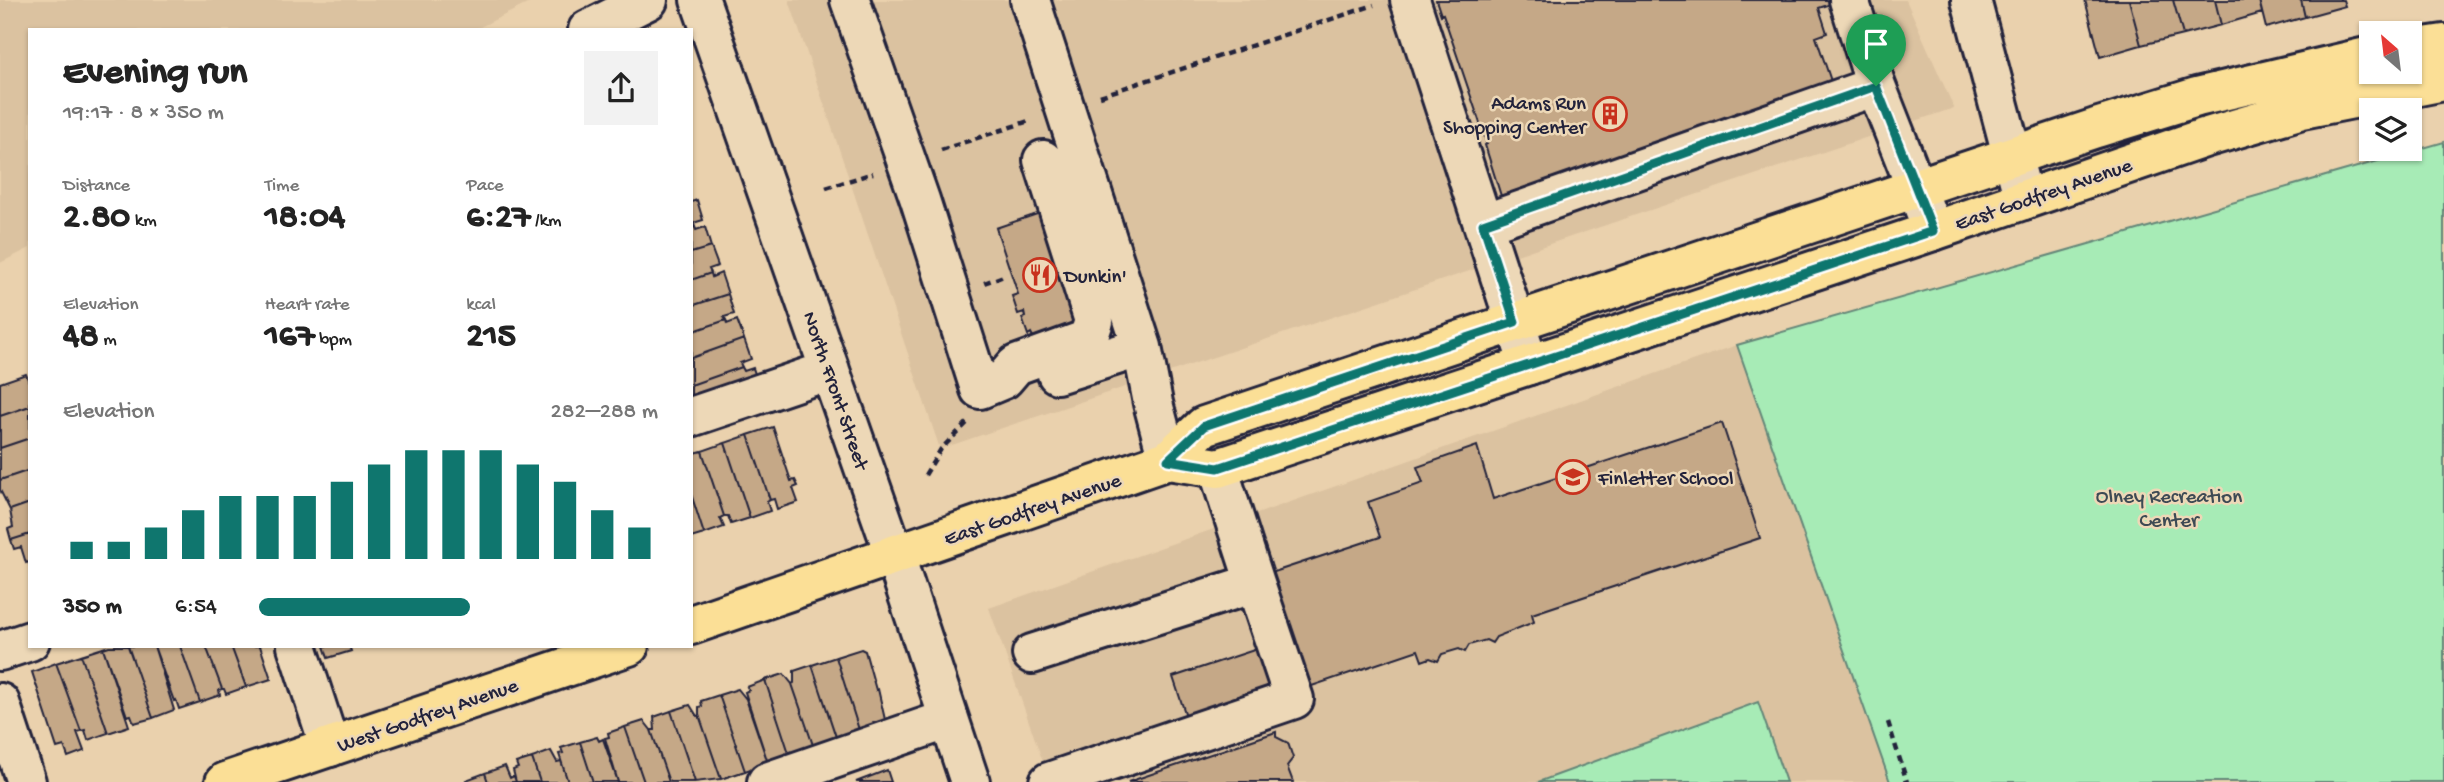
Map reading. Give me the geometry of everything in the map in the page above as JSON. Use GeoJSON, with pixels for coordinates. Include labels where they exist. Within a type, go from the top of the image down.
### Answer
{"type":"FeatureCollection","features":[{"type":"Feature","properties":{"kind":"main road"},"geometry":{"type":"LineString","coordinates":[[2422,47],[2444,44]]}},
{"type":"Feature","properties":{"kind":"main road","name":"East Godfrey Avenue"},"geometry":{"type":"LineString","coordinates":[[895,556],[1168,460],[1204,426],[1916,187],[2197,97],[2359,58]]}},
{"type":"Feature","properties":{"kind":"main road","name":"East Godfrey Avenue"},"geometry":{"type":"LineString","coordinates":[[1168,460],[1218,468],[2024,201],[2204,138],[2302,109],[2444,81]]}},
{"type":"Feature","properties":{"kind":"main road"},"geometry":{"type":"LineString","coordinates":[[693,624],[895,556]]}},
{"type":"Feature","properties":{"kind":"main road","name":"West Godfrey Avenue"},"geometry":{"type":"LineString","coordinates":[[225,782],[606,649]]}},
{"type":"Feature","properties":{"kind":"street"},"geometry":{"type":"LineString","coordinates":[[592,28],[648,0]]}},
{"type":"Feature","properties":{"kind":"street","name":"North Front Street"},"geometry":{"type":"LineString","coordinates":[[700,0],[895,556],[970,782]]}},
{"type":"Feature","properties":{"kind":"street"},"geometry":{"type":"LineString","coordinates":[[850,0],[980,389],[1004,379],[1016,365],[1088,339],[1094,321],[1043,160]]}},
{"type":"Feature","properties":{"kind":"street"},"geometry":{"type":"LineString","coordinates":[[1030,0],[1082,102],[1168,460]]}},
{"type":"Feature","properties":{"kind":"street"},"geometry":{"type":"LineString","coordinates":[[1849,0],[1876,86],[1933,231]]}},
{"type":"Feature","properties":{"kind":"street"},"geometry":{"type":"LineString","coordinates":[[1971,0],[2024,201]]}},
{"type":"Feature","properties":{"kind":"street"},"geometry":{"type":"LineString","coordinates":[[1397,1],[1483,224],[1529,365]]}},
{"type":"Feature","properties":{"kind":"street"},"geometry":{"type":"LineString","coordinates":[[1483,224],[1876,86]]}},
{"type":"Feature","properties":{"kind":"street"},"geometry":{"type":"LineString","coordinates":[[1004,379],[1027,384],[1142,347]]}},
{"type":"Feature","properties":{"kind":"street"},"geometry":{"type":"LineString","coordinates":[[693,416],[830,370]]}},
{"type":"Feature","properties":{"kind":"street"},"geometry":{"type":"LineString","coordinates":[[1049,782],[1294,699],[1218,468]]}},
{"type":"Feature","properties":{"kind":"street"},"geometry":{"type":"LineString","coordinates":[[1032,654],[1255,583]]}},
{"type":"Feature","properties":{"kind":"street"},"geometry":{"type":"LineString","coordinates":[[0,651],[28,642]]}},
{"type":"Feature","properties":{"kind":"street"},"geometry":{"type":"LineString","coordinates":[[298,648],[330,747]]}},
{"type":"Feature","properties":{"kind":"street"},"geometry":{"type":"LineString","coordinates":[[0,703],[26,782]]}},
{"type":"Feature","properties":{"kind":"street"},"geometry":{"type":"LineString","coordinates":[[767,782],[949,719]]}},
{"type":"Feature","properties":{"kind":"path"},"geometry":{"type":"LineString","coordinates":[[826,188],[1397,1]]}},
{"type":"Feature","properties":{"kind":"path"},"geometry":{"type":"LineString","coordinates":[[925,475],[941,449],[970,420]]}},
{"type":"Feature","properties":{"kind":"path"},"geometry":{"type":"LineString","coordinates":[[1888,722],[1907,782]]}},
{"type":"Feature","properties":{"kind":"shaded area"},"geometry":{"type":"Polygon","coordinates":[[[0,0],[535,0],[478,28],[28,28],[28,249],[0,263],[0,0]]]}},
{"type":"Feature","properties":{"kind":"shaded area","name":"Adams Run Shopping Center"},"geometry":{"type":"Polygon","coordinates":[[[789,0],[1906,0],[1954,108],[940,449],[789,0]]]}},
{"type":"Feature","properties":{"kind":"shaded area","name":"Finletter School"},"geometry":{"type":"Polygon","coordinates":[[[1737,345],[1890,782],[1050,782],[989,608],[1737,345]]]}},
{"type":"Feature","properties":{"kind":"green space","name":"Olney Recreation Center"},"geometry":{"type":"Polygon","coordinates":[[[2444,142],[2444,782],[1890,782],[1737,345],[2378,161],[2422,161],[2422,148],[2444,142]]]}},
{"type":"Feature","properties":{"kind":"green space"},"geometry":{"type":"Polygon","coordinates":[[[1758,702],[1786,782],[1538,782],[1758,702]]]}},
{"type":"Feature","properties":{"kind":"building","name":"Adams Run Shopping Center"},"geometry":{"type":"Polygon","coordinates":[[[1436,0],[1829,0],[1831,4],[1819,8],[1827,33],[1816,37],[1832,84],[1501,196],[1485,145],[1487,144],[1436,0]]]}},
{"type":"Feature","properties":{"kind":"building"},"geometry":{"type":"Polygon","coordinates":[[[2085,0],[2129,0],[2141,45],[2100,57],[2085,0]]]}},
{"type":"Feature","properties":{"kind":"building"},"geometry":{"type":"Polygon","coordinates":[[[2129,0],[2173,0],[2183,35],[2141,45],[2129,0]]]}},
{"type":"Feature","properties":{"kind":"building"},"geometry":{"type":"Polygon","coordinates":[[[2173,0],[2215,0],[2221,25],[2183,35],[2173,0]]]}},
{"type":"Feature","properties":{"kind":"building"},"geometry":{"type":"Polygon","coordinates":[[[2215,0],[2259,0],[2262,13],[2221,25],[2215,0]]]}},
{"type":"Feature","properties":{"kind":"building"},"geometry":{"type":"Polygon","coordinates":[[[2259,0],[2301,0],[2305,17],[2266,28],[2259,0]]]}},
{"type":"Feature","properties":{"kind":"building"},"geometry":{"type":"Polygon","coordinates":[[[2301,0],[2343,0],[2345,6],[2305,17],[2301,0]]]}},
{"type":"Feature","properties":{"kind":"building"},"geometry":{"type":"Polygon","coordinates":[[[697,200],[703,220],[693,223],[693,201],[697,200]]]}},
{"type":"Feature","properties":{"kind":"building","name":"Dunkin'"},"geometry":{"type":"Polygon","coordinates":[[[1043,212],[1080,322],[1033,337],[1031,333],[1028,335],[1022,318],[1025,317],[1024,312],[1018,314],[1012,296],[1018,294],[996,228],[1043,212]]]}},
{"type":"Feature","properties":{"kind":"building"},"geometry":{"type":"Polygon","coordinates":[[[705,227],[711,247],[693,252],[693,228],[696,230],[705,227]]]}},
{"type":"Feature","properties":{"kind":"building"},"geometry":{"type":"Polygon","coordinates":[[[711,247],[718,266],[709,269],[711,273],[693,279],[693,252],[711,247]]]}},
{"type":"Feature","properties":{"kind":"building"},"geometry":{"type":"Polygon","coordinates":[[[711,273],[712,277],[721,273],[728,294],[693,305],[693,279],[711,273]]]}},
{"type":"Feature","properties":{"kind":"building"},"geometry":{"type":"Polygon","coordinates":[[[728,294],[734,314],[724,317],[726,320],[693,331],[693,305],[728,294]]]}},
{"type":"Feature","properties":{"kind":"building"},"geometry":{"type":"Polygon","coordinates":[[[726,320],[727,324],[737,320],[744,339],[693,357],[693,331],[726,320]]]}},
{"type":"Feature","properties":{"kind":"building"},"geometry":{"type":"Polygon","coordinates":[[[744,339],[751,359],[740,363],[742,367],[693,384],[693,357],[744,339]]]}},
{"type":"Feature","properties":{"kind":"building"},"geometry":{"type":"Polygon","coordinates":[[[742,367],[744,371],[753,368],[760,389],[693,409],[693,384],[742,367]]]}},
{"type":"Feature","properties":{"kind":"building"},"geometry":{"type":"Polygon","coordinates":[[[26,374],[28,407],[0,416],[0,383],[26,374]]]}},
{"type":"Feature","properties":{"kind":"building"},"geometry":{"type":"Polygon","coordinates":[[[28,407],[28,439],[0,448],[0,416],[28,407]]]}},
{"type":"Feature","properties":{"kind":"building"},"geometry":{"type":"Polygon","coordinates":[[[1722,423],[1760,538],[1532,614],[1534,622],[1496,637],[1492,643],[1486,640],[1469,645],[1465,652],[1459,649],[1442,654],[1438,661],[1430,658],[1422,661],[1418,650],[1303,689],[1265,575],[1380,537],[1368,502],[1423,483],[1417,467],[1477,446],[1493,499],[1722,423]]]}},
{"type":"Feature","properties":{"kind":"building"},"geometry":{"type":"Polygon","coordinates":[[[773,427],[791,481],[795,480],[798,486],[793,488],[798,502],[777,509],[774,499],[770,500],[748,435],[773,427]]]}},
{"type":"Feature","properties":{"kind":"building"},"geometry":{"type":"Polygon","coordinates":[[[748,435],[770,500],[767,502],[770,511],[750,518],[725,443],[748,435]]]}},
{"type":"Feature","properties":{"kind":"building"},"geometry":{"type":"Polygon","coordinates":[[[28,439],[28,471],[0,480],[0,448],[28,439]]]}},
{"type":"Feature","properties":{"kind":"building"},"geometry":{"type":"Polygon","coordinates":[[[725,443],[750,518],[731,524],[728,516],[724,516],[702,451],[725,443]]]}},
{"type":"Feature","properties":{"kind":"building"},"geometry":{"type":"Polygon","coordinates":[[[702,451],[724,516],[720,518],[724,527],[704,534],[693,500],[693,453],[702,451]]]}},
{"type":"Feature","properties":{"kind":"building"},"geometry":{"type":"Polygon","coordinates":[[[28,471],[28,504],[10,510],[0,490],[0,480],[28,471]]]}},
{"type":"Feature","properties":{"kind":"building"},"geometry":{"type":"Polygon","coordinates":[[[693,500],[704,534],[693,537],[693,500]]]}},
{"type":"Feature","properties":{"kind":"building"},"geometry":{"type":"Polygon","coordinates":[[[28,504],[28,535],[11,540],[8,529],[13,527],[10,510],[28,504]]]}},
{"type":"Feature","properties":{"kind":"building"},"geometry":{"type":"Polygon","coordinates":[[[28,535],[28,562],[21,547],[14,549],[11,540],[28,535]]]}},
{"type":"Feature","properties":{"kind":"building"},"geometry":{"type":"Polygon","coordinates":[[[103,648],[129,648],[153,718],[134,723],[131,715],[127,716],[103,648]]]}},
{"type":"Feature","properties":{"kind":"building"},"geometry":{"type":"Polygon","coordinates":[[[103,648],[129,726],[108,733],[81,655],[103,648]]]}},
{"type":"Feature","properties":{"kind":"building"},"geometry":{"type":"Polygon","coordinates":[[[129,648],[155,648],[174,710],[153,718],[129,648]]]}},
{"type":"Feature","properties":{"kind":"building"},"geometry":{"type":"Polygon","coordinates":[[[155,648],[181,648],[200,702],[179,709],[176,700],[174,701],[155,648]]]}},
{"type":"Feature","properties":{"kind":"building"},"geometry":{"type":"Polygon","coordinates":[[[181,648],[207,648],[222,689],[219,690],[220,695],[200,702],[181,648]]]}},
{"type":"Feature","properties":{"kind":"building"},"geometry":{"type":"Polygon","coordinates":[[[207,648],[232,648],[246,687],[226,694],[207,648]]]}},
{"type":"Feature","properties":{"kind":"building"},"geometry":{"type":"Polygon","coordinates":[[[232,648],[261,648],[271,679],[246,687],[232,648]]]}},
{"type":"Feature","properties":{"kind":"building"},"geometry":{"type":"Polygon","coordinates":[[[325,648],[350,648],[351,651],[328,658],[325,648]]]}},
{"type":"Feature","properties":{"kind":"building"},"geometry":{"type":"Polygon","coordinates":[[[861,649],[865,651],[876,690],[878,689],[886,724],[860,733],[836,657],[861,649]]]}},
{"type":"Feature","properties":{"kind":"building"},"geometry":{"type":"Polygon","coordinates":[[[1257,649],[1276,702],[1191,731],[1173,677],[1257,649]]]}},
{"type":"Feature","properties":{"kind":"building"},"geometry":{"type":"Polygon","coordinates":[[[81,655],[108,733],[88,740],[85,730],[81,731],[56,663],[81,655]]]}},
{"type":"Feature","properties":{"kind":"building"},"geometry":{"type":"Polygon","coordinates":[[[836,657],[860,733],[837,740],[812,665],[836,657]]]}},
{"type":"Feature","properties":{"kind":"building"},"geometry":{"type":"Polygon","coordinates":[[[56,663],[81,731],[77,732],[84,751],[68,757],[64,746],[57,748],[32,672],[56,663]]]}},
{"type":"Feature","properties":{"kind":"building"},"geometry":{"type":"Polygon","coordinates":[[[812,665],[837,740],[814,748],[792,684],[794,671],[812,665]]]}},
{"type":"Feature","properties":{"kind":"building"},"geometry":{"type":"Polygon","coordinates":[[[784,674],[792,684],[814,748],[790,756],[765,680],[784,674]]]}},
{"type":"Feature","properties":{"kind":"building"},"geometry":{"type":"Polygon","coordinates":[[[765,680],[790,756],[768,763],[745,692],[749,690],[747,687],[765,680]]]}},
{"type":"Feature","properties":{"kind":"building"},"geometry":{"type":"Polygon","coordinates":[[[738,689],[746,699],[768,763],[745,771],[719,695],[738,689]]]}},
{"type":"Feature","properties":{"kind":"building"},"geometry":{"type":"Polygon","coordinates":[[[719,695],[745,771],[721,779],[699,715],[701,701],[719,695]]]}},
{"type":"Feature","properties":{"kind":"building"},"geometry":{"type":"Polygon","coordinates":[[[690,705],[697,716],[699,715],[721,779],[695,782],[671,711],[690,705]]]}},
{"type":"Feature","properties":{"kind":"building"},"geometry":{"type":"Polygon","coordinates":[[[671,711],[695,782],[669,782],[651,730],[655,730],[654,717],[671,711]]]}},
{"type":"Feature","properties":{"kind":"building"},"geometry":{"type":"Polygon","coordinates":[[[644,721],[651,730],[669,782],[644,782],[625,727],[644,721]]]}},
{"type":"Feature","properties":{"kind":"building"},"geometry":{"type":"Polygon","coordinates":[[[625,727],[644,782],[618,782],[605,738],[609,737],[608,733],[625,727]]]}},
{"type":"Feature","properties":{"kind":"building"},"geometry":{"type":"Polygon","coordinates":[[[1276,732],[1276,737],[1288,743],[1293,758],[1287,766],[1293,782],[1128,782],[1276,732]]]}},
{"type":"Feature","properties":{"kind":"building"},"geometry":{"type":"Polygon","coordinates":[[[597,737],[599,741],[603,739],[618,782],[593,782],[580,742],[597,737]]]}},
{"type":"Feature","properties":{"kind":"building"},"geometry":{"type":"Polygon","coordinates":[[[580,742],[593,782],[568,782],[559,754],[563,753],[561,748],[580,742]]]}},
{"type":"Feature","properties":{"kind":"building"},"geometry":{"type":"Polygon","coordinates":[[[551,751],[557,762],[561,761],[568,782],[540,782],[532,758],[551,751]]]}},
{"type":"Feature","properties":{"kind":"building"},"geometry":{"type":"Polygon","coordinates":[[[532,758],[540,782],[516,782],[513,770],[518,768],[516,763],[532,758]]]}},
{"type":"Feature","properties":{"kind":"building"},"geometry":{"type":"Polygon","coordinates":[[[505,766],[510,778],[514,776],[516,782],[488,782],[485,773],[505,766]]]}},
{"type":"Feature","properties":{"kind":"building"},"geometry":{"type":"Polygon","coordinates":[[[887,770],[891,782],[856,782],[887,770]]]}},
{"type":"Feature","properties":{"kind":"building"},"geometry":{"type":"Polygon","coordinates":[[[485,773],[488,782],[466,780],[485,773]]]}},
{"type":"Feature","properties":{"kind":"place","name":"Adams Run Shopping Center"},"geometry":{"type":"Point","coordinates":[1610,114]}},
{"type":"Feature","properties":{"kind":"place","name":"Dunkin'"},"geometry":{"type":"Point","coordinates":[1040,275]}},
{"type":"Feature","properties":{"kind":"place","name":"Finletter School"},"geometry":{"type":"Point","coordinates":[1573,477]}},
{"type":"Feature","properties":{"kind":"route"},"geometry":{"type":"LineString","coordinates":[[1876,86],[1933,231],[1218,468],[1168,460],[1204,426],[1515,322],[1483,224],[1876,86]]}}]}
